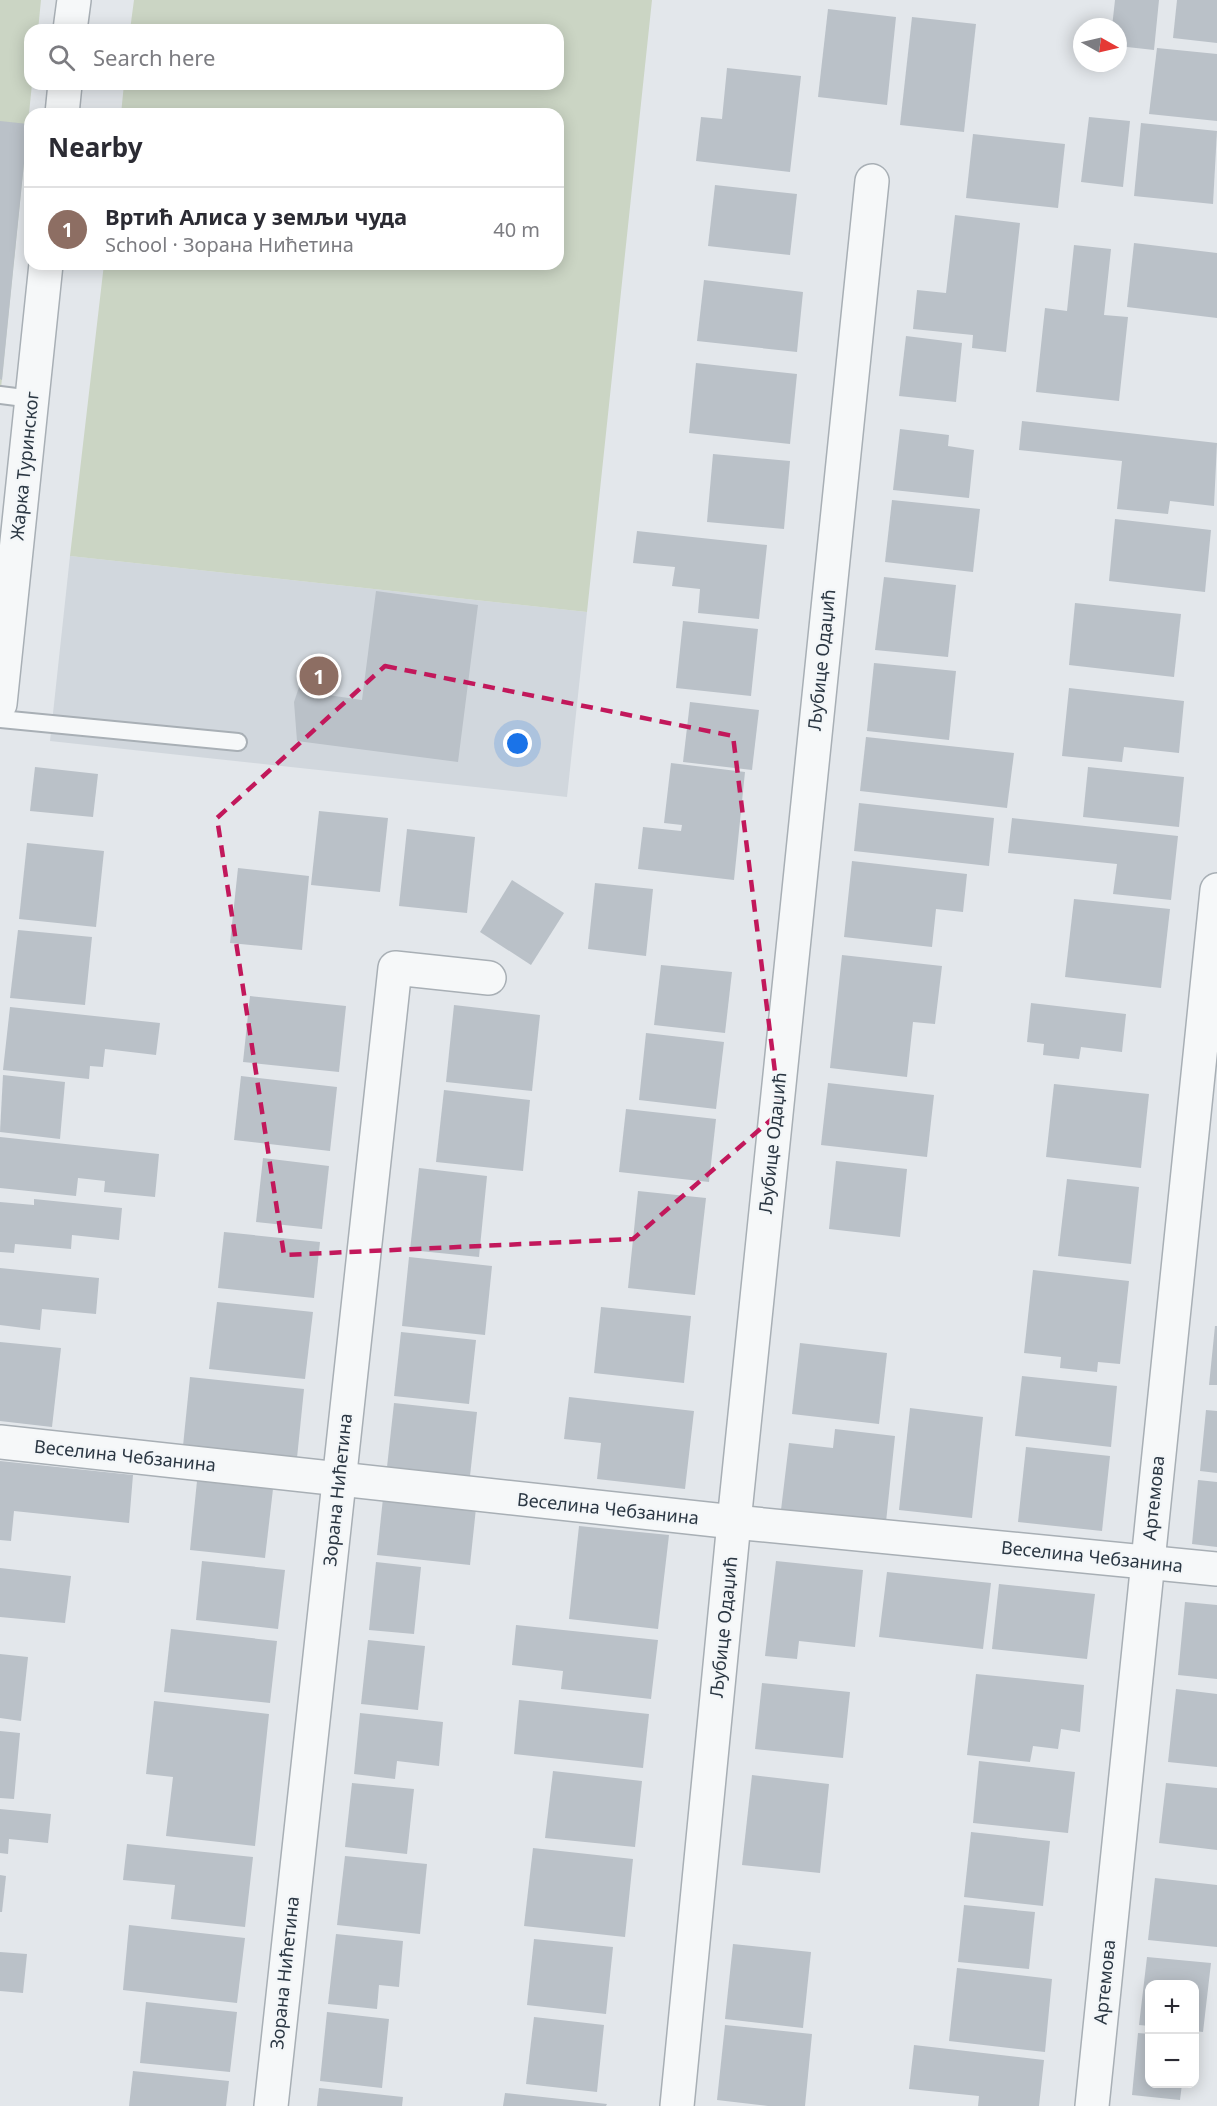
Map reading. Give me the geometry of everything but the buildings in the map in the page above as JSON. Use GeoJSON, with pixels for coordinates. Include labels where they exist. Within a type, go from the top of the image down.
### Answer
{"type":"FeatureCollection","features":[{"type":"Feature","properties":{"kind":"street"},"geometry":{"type":"LineString","coordinates":[[71,24],[74,0]]}},
{"type":"Feature","properties":{"kind":"street"},"geometry":{"type":"LineString","coordinates":[[63,108],[64,90]]}},
{"type":"Feature","properties":{"kind":"street","name":"Љубице Одаџић"},"geometry":{"type":"LineString","coordinates":[[677,2106],[734,1522],[872,181]]}},
{"type":"Feature","properties":{"kind":"street","name":"Жарка Туринског"},"geometry":{"type":"LineString","coordinates":[[0,704],[45,270]]}},
{"type":"Feature","properties":{"kind":"street","name":"Артемова"},"geometry":{"type":"LineString","coordinates":[[1092,2106],[1217,890]]}},
{"type":"Feature","properties":{"kind":"street","name":"Зорана Нићетина"},"geometry":{"type":"LineString","coordinates":[[271,2106],[395,968],[489,978]]}},
{"type":"Feature","properties":{"kind":"street","name":"Веселина Чебзанина"},"geometry":{"type":"LineString","coordinates":[[0,1442],[734,1522],[1217,1569]]}},
{"type":"Feature","properties":{"kind":"lane"},"geometry":{"type":"LineString","coordinates":[[0,395],[32,399]]}},
{"type":"Feature","properties":{"kind":"lane"},"geometry":{"type":"LineString","coordinates":[[0,718],[238,742]]}},
{"type":"Feature","properties":{"kind":"highlighted area"},"geometry":{"type":"Polygon","coordinates":[[[385,666],[733,736],[780,1112],[633,1239],[284,1255],[217,818],[385,666]]]}},
{"type":"Feature","properties":{"kind":"shaded area"},"geometry":{"type":"Polygon","coordinates":[[[70,556],[587,612],[567,797],[50,741],[70,556]]]}},
{"type":"Feature","properties":{"kind":"green space"},"geometry":{"type":"Polygon","coordinates":[[[0,0],[41,0],[39,24],[24,24],[24,90],[31,90],[30,108],[24,108],[24,162],[0,398],[0,0]]]}},
{"type":"Feature","properties":{"kind":"green space"},"geometry":{"type":"Polygon","coordinates":[[[134,0],[652,0],[587,612],[70,556],[103,270],[564,270],[564,108],[122,108],[123,90],[564,90],[564,24],[131,24],[134,0]]]}},
{"type":"Feature","properties":{"kind":"place","name":"Вртић Алиса у земљи чуда"},"geometry":{"type":"Point","coordinates":[319,676]}}]}
